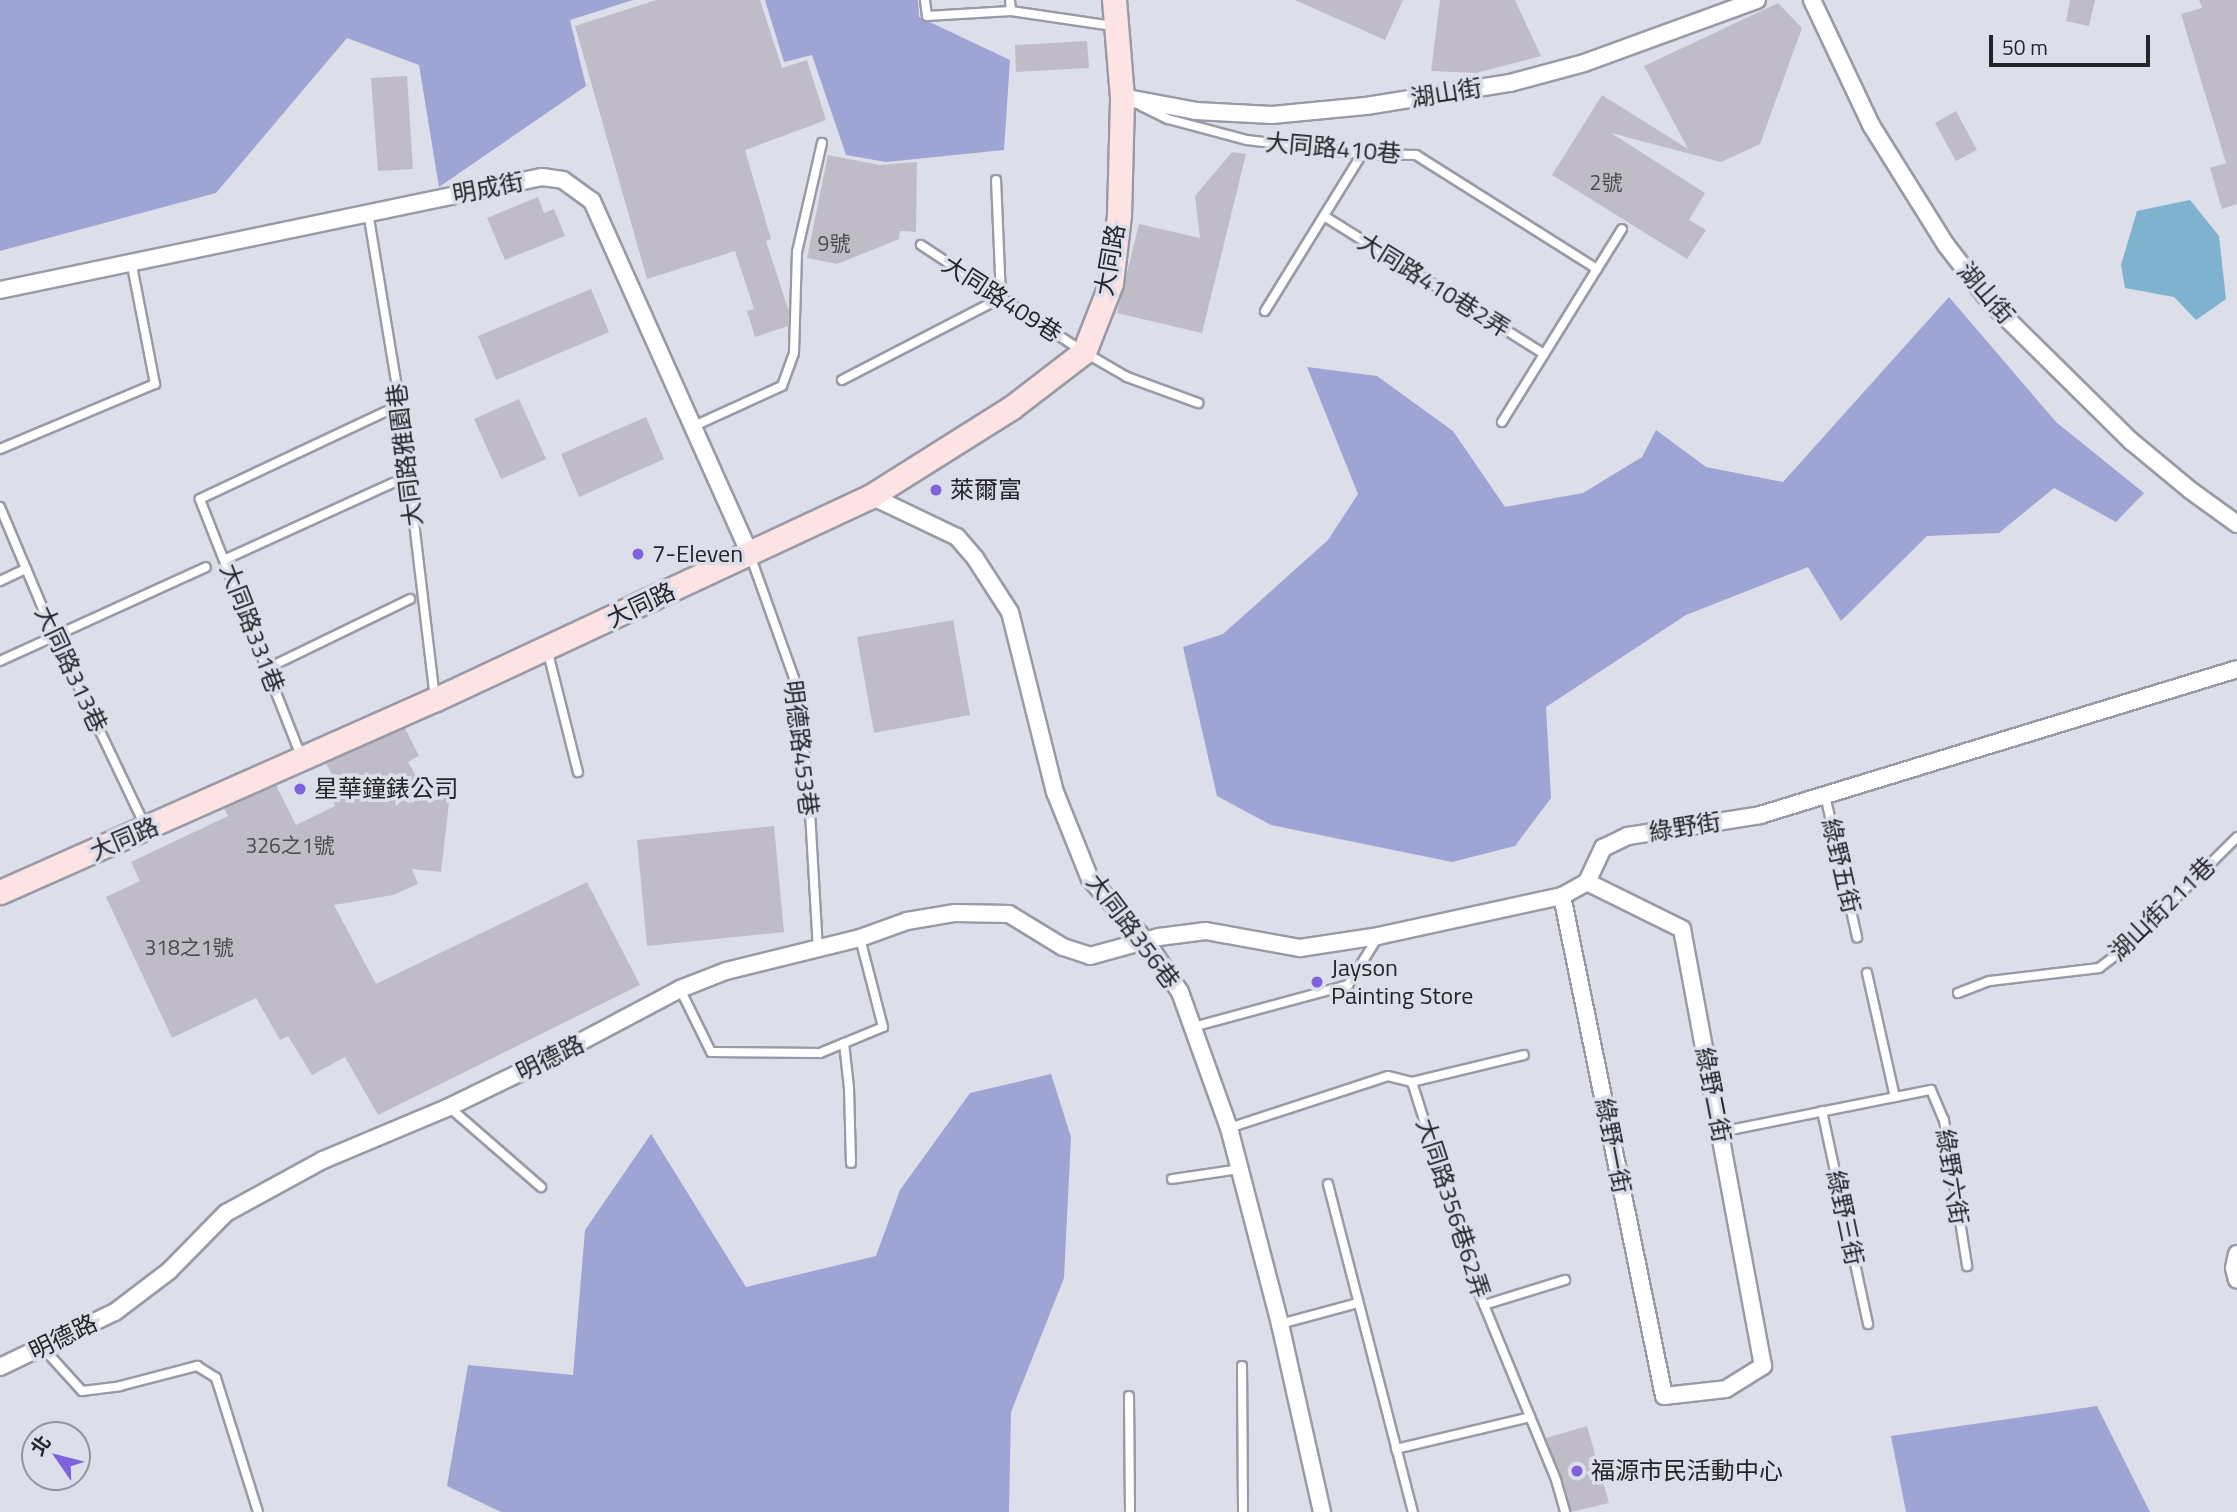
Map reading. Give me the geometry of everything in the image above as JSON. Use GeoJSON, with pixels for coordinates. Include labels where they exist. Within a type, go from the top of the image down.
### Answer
{"type":"FeatureCollection","features":[{"type":"Feature","properties":{"kind":"street","name":"大同路"},"geometry":{"type":"LineString","coordinates":[[0,892],[436,699],[750,555],[871,496],[1010,408],[1084,352],[1111,283],[1119,215],[1122,97],[1114,0]]}},
{"type":"Feature","properties":{"kind":"street","name":"湖山街"},"geometry":{"type":"LineString","coordinates":[[1122,97],[1196,111],[1272,115],[1366,106],[1510,83],[1584,63],[1757,0]]}},
{"type":"Feature","properties":{"kind":"street","name":"湖山街"},"geometry":{"type":"LineString","coordinates":[[1812,0],[1871,125],[1946,245],[1991,303],[2131,441],[2190,490],[2237,523]]}},
{"type":"Feature","properties":{"kind":"street","name":"明成街"},"geometry":{"type":"LineString","coordinates":[[0,290],[542,177],[563,180],[592,201],[750,555]]}},
{"type":"Feature","properties":{"kind":"street","name":"大同路356巷"},"geometry":{"type":"LineString","coordinates":[[871,496],[957,537],[975,558],[1010,612],[1055,792],[1090,879],[1146,941],[1180,992],[1229,1128],[1280,1324],[1322,1512]]}},
{"type":"Feature","properties":{"kind":"street","name":"綠野街"},"geometry":{"type":"LineString","coordinates":[[1587,882],[1603,848],[1628,836],[1760,815],[2237,669]]}},
{"type":"Feature","properties":{"kind":"street"},"geometry":{"type":"LineString","coordinates":[[1146,941],[1206,931],[1300,948],[1378,936],[1562,896],[1587,882]]}},
{"type":"Feature","properties":{"kind":"street","name":"綠野二街"},"geometry":{"type":"LineString","coordinates":[[1587,882],[1682,929],[1763,1366]]}},
{"type":"Feature","properties":{"kind":"street","name":"綠野一街"},"geometry":{"type":"LineString","coordinates":[[1562,896],[1664,1396],[1726,1389],[1763,1366]]}},
{"type":"Feature","properties":{"kind":"street","name":"明德路"},"geometry":{"type":"LineString","coordinates":[[0,1367],[115,1312],[169,1271],[226,1213],[323,1160],[449,1107],[594,1037],[680,989],[726,971],[860,937],[907,921],[955,913],[1009,914],[1063,947],[1090,956],[1146,941]]}},
{"type":"Feature","properties":{"kind":"street"},"geometry":{"type":"LineString","coordinates":[[2237,1254],[2234,1268],[2237,1280]]}},
{"type":"Feature","properties":{"kind":"lane"},"geometry":{"type":"LineString","coordinates":[[926,0],[927,16],[1011,11],[1116,26]]}},
{"type":"Feature","properties":{"kind":"lane"},"geometry":{"type":"LineString","coordinates":[[1010,0],[1011,11]]}},
{"type":"Feature","properties":{"kind":"lane","name":"大同路410巷"},"geometry":{"type":"LineString","coordinates":[[1122,97],[1168,119],[1247,140],[1362,153],[1416,155],[1597,269]]}},
{"type":"Feature","properties":{"kind":"lane"},"geometry":{"type":"LineString","coordinates":[[692,427],[782,386],[794,353],[797,252],[822,143]]}},
{"type":"Feature","properties":{"kind":"lane"},"geometry":{"type":"LineString","coordinates":[[1265,311],[1362,153]]}},
{"type":"Feature","properties":{"kind":"lane"},"geometry":{"type":"LineString","coordinates":[[842,380],[1001,298],[996,180]]}},
{"type":"Feature","properties":{"kind":"lane","name":"大同路雅園巷"},"geometry":{"type":"LineString","coordinates":[[369,212],[400,405],[436,699]]}},
{"type":"Feature","properties":{"kind":"lane","name":"大同路410巷2弄"},"geometry":{"type":"LineString","coordinates":[[1324,216],[1544,354]]}},
{"type":"Feature","properties":{"kind":"lane"},"geometry":{"type":"LineString","coordinates":[[1502,422],[1622,229]]}},
{"type":"Feature","properties":{"kind":"lane","name":"大同路409巷"},"geometry":{"type":"LineString","coordinates":[[920,246],[1127,377],[1198,404]]}},
{"type":"Feature","properties":{"kind":"lane"},"geometry":{"type":"LineString","coordinates":[[0,449],[155,384],[131,261]]}},
{"type":"Feature","properties":{"kind":"lane","name":"大同路331巷"},"geometry":{"type":"LineString","coordinates":[[302,759],[226,559],[200,499],[400,405]]}},
{"type":"Feature","properties":{"kind":"lane"},"geometry":{"type":"LineString","coordinates":[[226,559],[393,483]]}},
{"type":"Feature","properties":{"kind":"lane","name":"大同路313巷"},"geometry":{"type":"LineString","coordinates":[[0,507],[55,637],[147,829]]}},
{"type":"Feature","properties":{"kind":"lane","name":"明德路453巷"},"geometry":{"type":"LineString","coordinates":[[750,555],[794,678],[808,777],[818,948]]}},
{"type":"Feature","properties":{"kind":"lane"},"geometry":{"type":"LineString","coordinates":[[0,661],[206,567]]}},
{"type":"Feature","properties":{"kind":"lane"},"geometry":{"type":"LineString","coordinates":[[0,581],[26,569]]}},
{"type":"Feature","properties":{"kind":"lane"},"geometry":{"type":"LineString","coordinates":[[268,668],[410,599]]}},
{"type":"Feature","properties":{"kind":"lane"},"geometry":{"type":"LineString","coordinates":[[547,648],[578,772]]}},
{"type":"Feature","properties":{"kind":"lane","name":"綠野五街"},"geometry":{"type":"LineString","coordinates":[[1825,795],[1857,937]]}},
{"type":"Feature","properties":{"kind":"lane","name":"湖山街211巷"},"geometry":{"type":"LineString","coordinates":[[1958,993],[1990,981],[2099,968],[2124,949],[2237,836]]}},
{"type":"Feature","properties":{"kind":"lane"},"geometry":{"type":"LineString","coordinates":[[1192,1027],[1349,985],[1378,936]]}},
{"type":"Feature","properties":{"kind":"lane"},"geometry":{"type":"LineString","coordinates":[[680,989],[711,1052],[820,1054],[883,1027],[860,937]]}},
{"type":"Feature","properties":{"kind":"lane"},"geometry":{"type":"LineString","coordinates":[[1720,1132],[1895,1097],[1867,973]]}},
{"type":"Feature","properties":{"kind":"lane"},"geometry":{"type":"LineString","coordinates":[[844,1043],[849,1088],[850,1163]]}},
{"type":"Feature","properties":{"kind":"lane"},"geometry":{"type":"LineString","coordinates":[[1229,1128],[1388,1076],[1412,1082],[1524,1055]]}},
{"type":"Feature","properties":{"kind":"lane","name":"大同路356巷62弄"},"geometry":{"type":"LineString","coordinates":[[1412,1082],[1484,1305],[1556,1480],[1565,1512]]}},
{"type":"Feature","properties":{"kind":"lane","name":"綠野六街"},"geometry":{"type":"LineString","coordinates":[[1895,1097],[1931,1090],[1944,1120],[1967,1266]]}},
{"type":"Feature","properties":{"kind":"lane"},"geometry":{"type":"LineString","coordinates":[[449,1107],[541,1188]]}},
{"type":"Feature","properties":{"kind":"lane","name":"綠野三街"},"geometry":{"type":"LineString","coordinates":[[1822,1111],[1868,1324]]}},
{"type":"Feature","properties":{"kind":"lane"},"geometry":{"type":"LineString","coordinates":[[1172,1180],[1240,1170]]}},
{"type":"Feature","properties":{"kind":"lane"},"geometry":{"type":"LineString","coordinates":[[1328,1184],[1413,1512]]}},
{"type":"Feature","properties":{"kind":"lane"},"geometry":{"type":"LineString","coordinates":[[1484,1305],[1565,1280]]}},
{"type":"Feature","properties":{"kind":"lane"},"geometry":{"type":"LineString","coordinates":[[1280,1324],[1358,1303]]}},
{"type":"Feature","properties":{"kind":"lane"},"geometry":{"type":"LineString","coordinates":[[43,1348],[82,1391],[120,1386],[197,1366],[216,1378],[258,1512]]}},
{"type":"Feature","properties":{"kind":"lane"},"geometry":{"type":"LineString","coordinates":[[1242,1366],[1243,1512]]}},
{"type":"Feature","properties":{"kind":"lane"},"geometry":{"type":"LineString","coordinates":[[1129,1396],[1130,1512]]}},
{"type":"Feature","properties":{"kind":"lane"},"geometry":{"type":"LineString","coordinates":[[1396,1449],[1530,1417]]}},
{"type":"Feature","properties":{"kind":"shaded area"},"geometry":{"type":"Polygon","coordinates":[[[0,0],[633,0],[570,20],[586,86],[439,187],[419,65],[347,38],[216,193],[0,251],[0,0]]]}},
{"type":"Feature","properties":{"kind":"shaded area"},"geometry":{"type":"Polygon","coordinates":[[[765,0],[918,0],[919,17],[1010,60],[1004,150],[886,162],[846,155],[812,55],[784,62],[765,0]]]}},
{"type":"Feature","properties":{"kind":"shaded area"},"geometry":{"type":"Polygon","coordinates":[[[2190,200],[2219,236],[2226,299],[2196,320],[2174,297],[2125,288],[2121,265],[2137,211],[2190,200]]]}},
{"type":"Feature","properties":{"kind":"shaded area"},"geometry":{"type":"Polygon","coordinates":[[[1949,297],[2056,422],[2144,493],[2116,522],[2054,488],[1999,533],[1927,536],[1841,621],[1808,567],[1686,615],[1546,707],[1551,798],[1515,846],[1452,862],[1271,825],[1217,796],[1183,647],[1223,634],[1328,540],[1358,494],[1307,367],[1377,376],[1453,431],[1505,507],[1583,493],[1642,457],[1656,430],[1706,467],[1783,482],[1949,297]]]}},
{"type":"Feature","properties":{"kind":"shaded area"},"geometry":{"type":"Polygon","coordinates":[[[1051,1074],[1071,1137],[1064,1278],[1011,1412],[1009,1512],[501,1512],[447,1486],[468,1365],[573,1375],[585,1230],[651,1134],[746,1287],[876,1256],[900,1190],[970,1093],[1051,1074]]]}},
{"type":"Feature","properties":{"kind":"shaded area"},"geometry":{"type":"Polygon","coordinates":[[[2097,1406],[2150,1512],[1906,1512],[1891,1436],[2097,1406]]]}},
{"type":"Feature","properties":{"kind":"building"},"geometry":{"type":"Polygon","coordinates":[[[656,0],[760,0],[782,68],[807,60],[826,120],[745,150],[771,239],[766,241],[789,312],[788,326],[755,337],[747,311],[754,309],[735,251],[647,279],[575,26],[656,0]]]}},
{"type":"Feature","properties":{"kind":"building"},"geometry":{"type":"Polygon","coordinates":[[[1295,0],[1403,0],[1385,40],[1295,0]]]}},
{"type":"Feature","properties":{"kind":"building"},"geometry":{"type":"Polygon","coordinates":[[[1440,0],[1515,0],[1541,56],[1476,73],[1431,71],[1440,0]]]}},
{"type":"Feature","properties":{"kind":"building"},"geometry":{"type":"Polygon","coordinates":[[[2070,0],[2095,0],[2089,26],[2066,21],[2070,0]]]}},
{"type":"Feature","properties":{"kind":"building"},"geometry":{"type":"Polygon","coordinates":[[[2199,0],[2237,0],[2237,204],[2222,209],[2210,168],[2226,163],[2181,14],[2202,8],[2199,0]]]}},
{"type":"Feature","properties":{"kind":"building"},"geometry":{"type":"Polygon","coordinates":[[[1778,3],[1802,28],[1760,144],[1721,162],[1611,133],[1705,193],[1689,220],[1706,230],[1687,259],[1552,175],[1602,95],[1688,149],[1644,66],[1778,3]]]}},
{"type":"Feature","properties":{"kind":"building"},"geometry":{"type":"Polygon","coordinates":[[[1087,41],[1089,68],[1016,72],[1015,45],[1087,41]]]}},
{"type":"Feature","properties":{"kind":"building"},"geometry":{"type":"Polygon","coordinates":[[[407,76],[413,169],[378,171],[371,78],[407,76]]]}},
{"type":"Feature","properties":{"kind":"building"},"geometry":{"type":"Polygon","coordinates":[[[1956,111],[1977,150],[1956,161],[1935,123],[1956,111]]]}},
{"type":"Feature","properties":{"kind":"building"},"geometry":{"type":"Polygon","coordinates":[[[1232,152],[1246,154],[1202,333],[1117,313],[1139,224],[1200,238],[1195,196],[1232,152]]]}},
{"type":"Feature","properties":{"kind":"building"},"geometry":{"type":"Polygon","coordinates":[[[828,155],[880,165],[917,162],[916,232],[900,231],[899,239],[837,264],[807,258],[828,155]]]}},
{"type":"Feature","properties":{"kind":"building"},"geometry":{"type":"Polygon","coordinates":[[[538,197],[544,213],[554,209],[565,236],[505,260],[487,218],[538,197]]]}},
{"type":"Feature","properties":{"kind":"building"},"geometry":{"type":"Polygon","coordinates":[[[591,289],[609,332],[496,380],[478,336],[591,289]]]}},
{"type":"Feature","properties":{"kind":"building"},"geometry":{"type":"Polygon","coordinates":[[[519,399],[546,459],[501,479],[474,419],[519,399]]]}},
{"type":"Feature","properties":{"kind":"building"},"geometry":{"type":"Polygon","coordinates":[[[646,417],[664,459],[579,497],[561,454],[646,417]]]}},
{"type":"Feature","properties":{"kind":"building"},"geometry":{"type":"Polygon","coordinates":[[[953,620],[970,715],[874,733],[857,637],[953,620]]]}},
{"type":"Feature","properties":{"kind":"building"},"geometry":{"type":"Polygon","coordinates":[[[405,728],[419,756],[408,762],[416,776],[414,790],[450,794],[441,872],[412,869],[418,884],[393,895],[334,905],[376,984],[587,882],[640,985],[378,1115],[345,1057],[312,1075],[288,1036],[280,1040],[256,998],[172,1038],[106,897],[140,881],[131,862],[228,816],[224,808],[276,785],[296,825],[335,806],[329,793],[339,788],[326,763],[405,728]]]}},
{"type":"Feature","properties":{"kind":"building"},"geometry":{"type":"Polygon","coordinates":[[[774,826],[784,932],[647,946],[637,840],[774,826]]]}},
{"type":"Feature","properties":{"kind":"building","name":"福源市民活動中心"},"geometry":{"type":"Polygon","coordinates":[[[1587,1426],[1609,1503],[1571,1512],[1546,1438],[1587,1426]]]}},
{"type":"Feature","properties":{"kind":"place","name":"萊爾富"},"geometry":{"type":"Point","coordinates":[936,490]}},
{"type":"Feature","properties":{"kind":"place","name":"7-Eleven"},"geometry":{"type":"Point","coordinates":[638,554]}},
{"type":"Feature","properties":{"kind":"place","name":"星華鐘錶公司"},"geometry":{"type":"Point","coordinates":[300,789]}},
{"type":"Feature","properties":{"kind":"place","name":"Jayson Painting Store"},"geometry":{"type":"Point","coordinates":[1317,982]}},
{"type":"Feature","properties":{"kind":"place","name":"福源市民活動中心"},"geometry":{"type":"Point","coordinates":[1577,1471]}}]}
